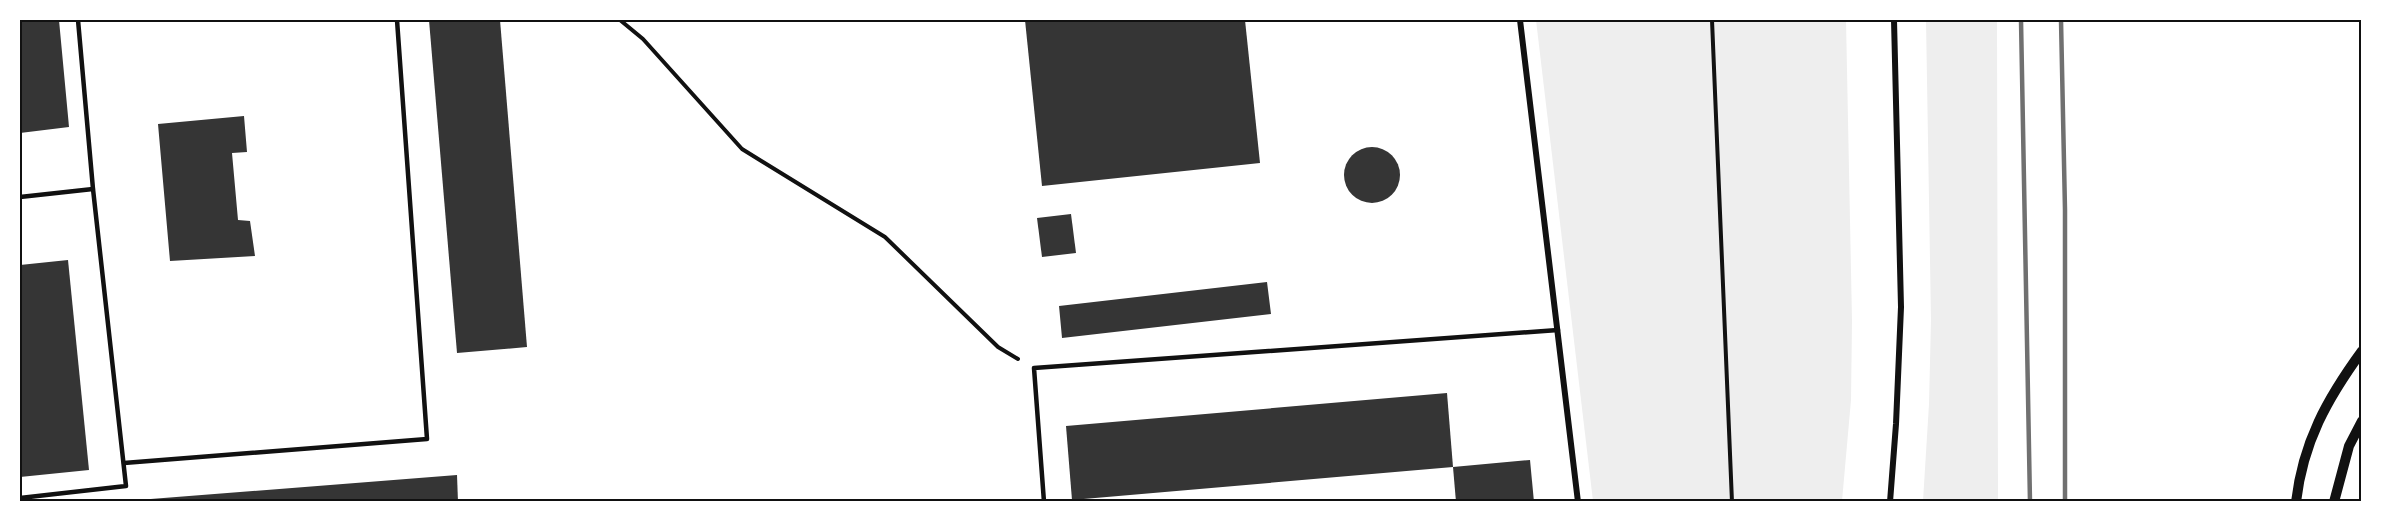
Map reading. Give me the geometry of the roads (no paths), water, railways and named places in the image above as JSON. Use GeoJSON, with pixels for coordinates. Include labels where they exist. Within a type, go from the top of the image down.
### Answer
{"type":"FeatureCollection","features":[{"type":"Feature","properties":{"kind":"street"},"geometry":{"type":"LineString","coordinates":[[1520,20],[1578,501]]}},
{"type":"Feature","properties":{"kind":"street"},"geometry":{"type":"LineString","coordinates":[[1890,501],[1902,307],[1894,20]]}},
{"type":"Feature","properties":{"kind":"street"},"geometry":{"type":"LineString","coordinates":[[2296,501],[2298,479],[2312,432],[2334,389],[2361,351]]}},
{"type":"Feature","properties":{"kind":"street"},"geometry":{"type":"LineString","coordinates":[[2334,501],[2349,446],[2361,421]]}},
{"type":"Feature","properties":{"kind":"lane"},"geometry":{"type":"LineString","coordinates":[[20,498],[126,486],[93,189],[78,20]]}},
{"type":"Feature","properties":{"kind":"lane"},"geometry":{"type":"LineString","coordinates":[[124,463],[427,439],[397,20]]}},
{"type":"Feature","properties":{"kind":"lane"},"geometry":{"type":"LineString","coordinates":[[20,197],[93,189]]}},
{"type":"Feature","properties":{"kind":"lane"},"geometry":{"type":"LineString","coordinates":[[1044,501],[1034,368],[1558,330]]}},
{"type":"Feature","properties":{"kind":"railway"},"geometry":{"type":"LineString","coordinates":[[2021,20],[2030,502]]}},
{"type":"Feature","properties":{"kind":"railway"},"geometry":{"type":"LineString","coordinates":[[2061,20],[2065,210],[2065,502]]}}]}
